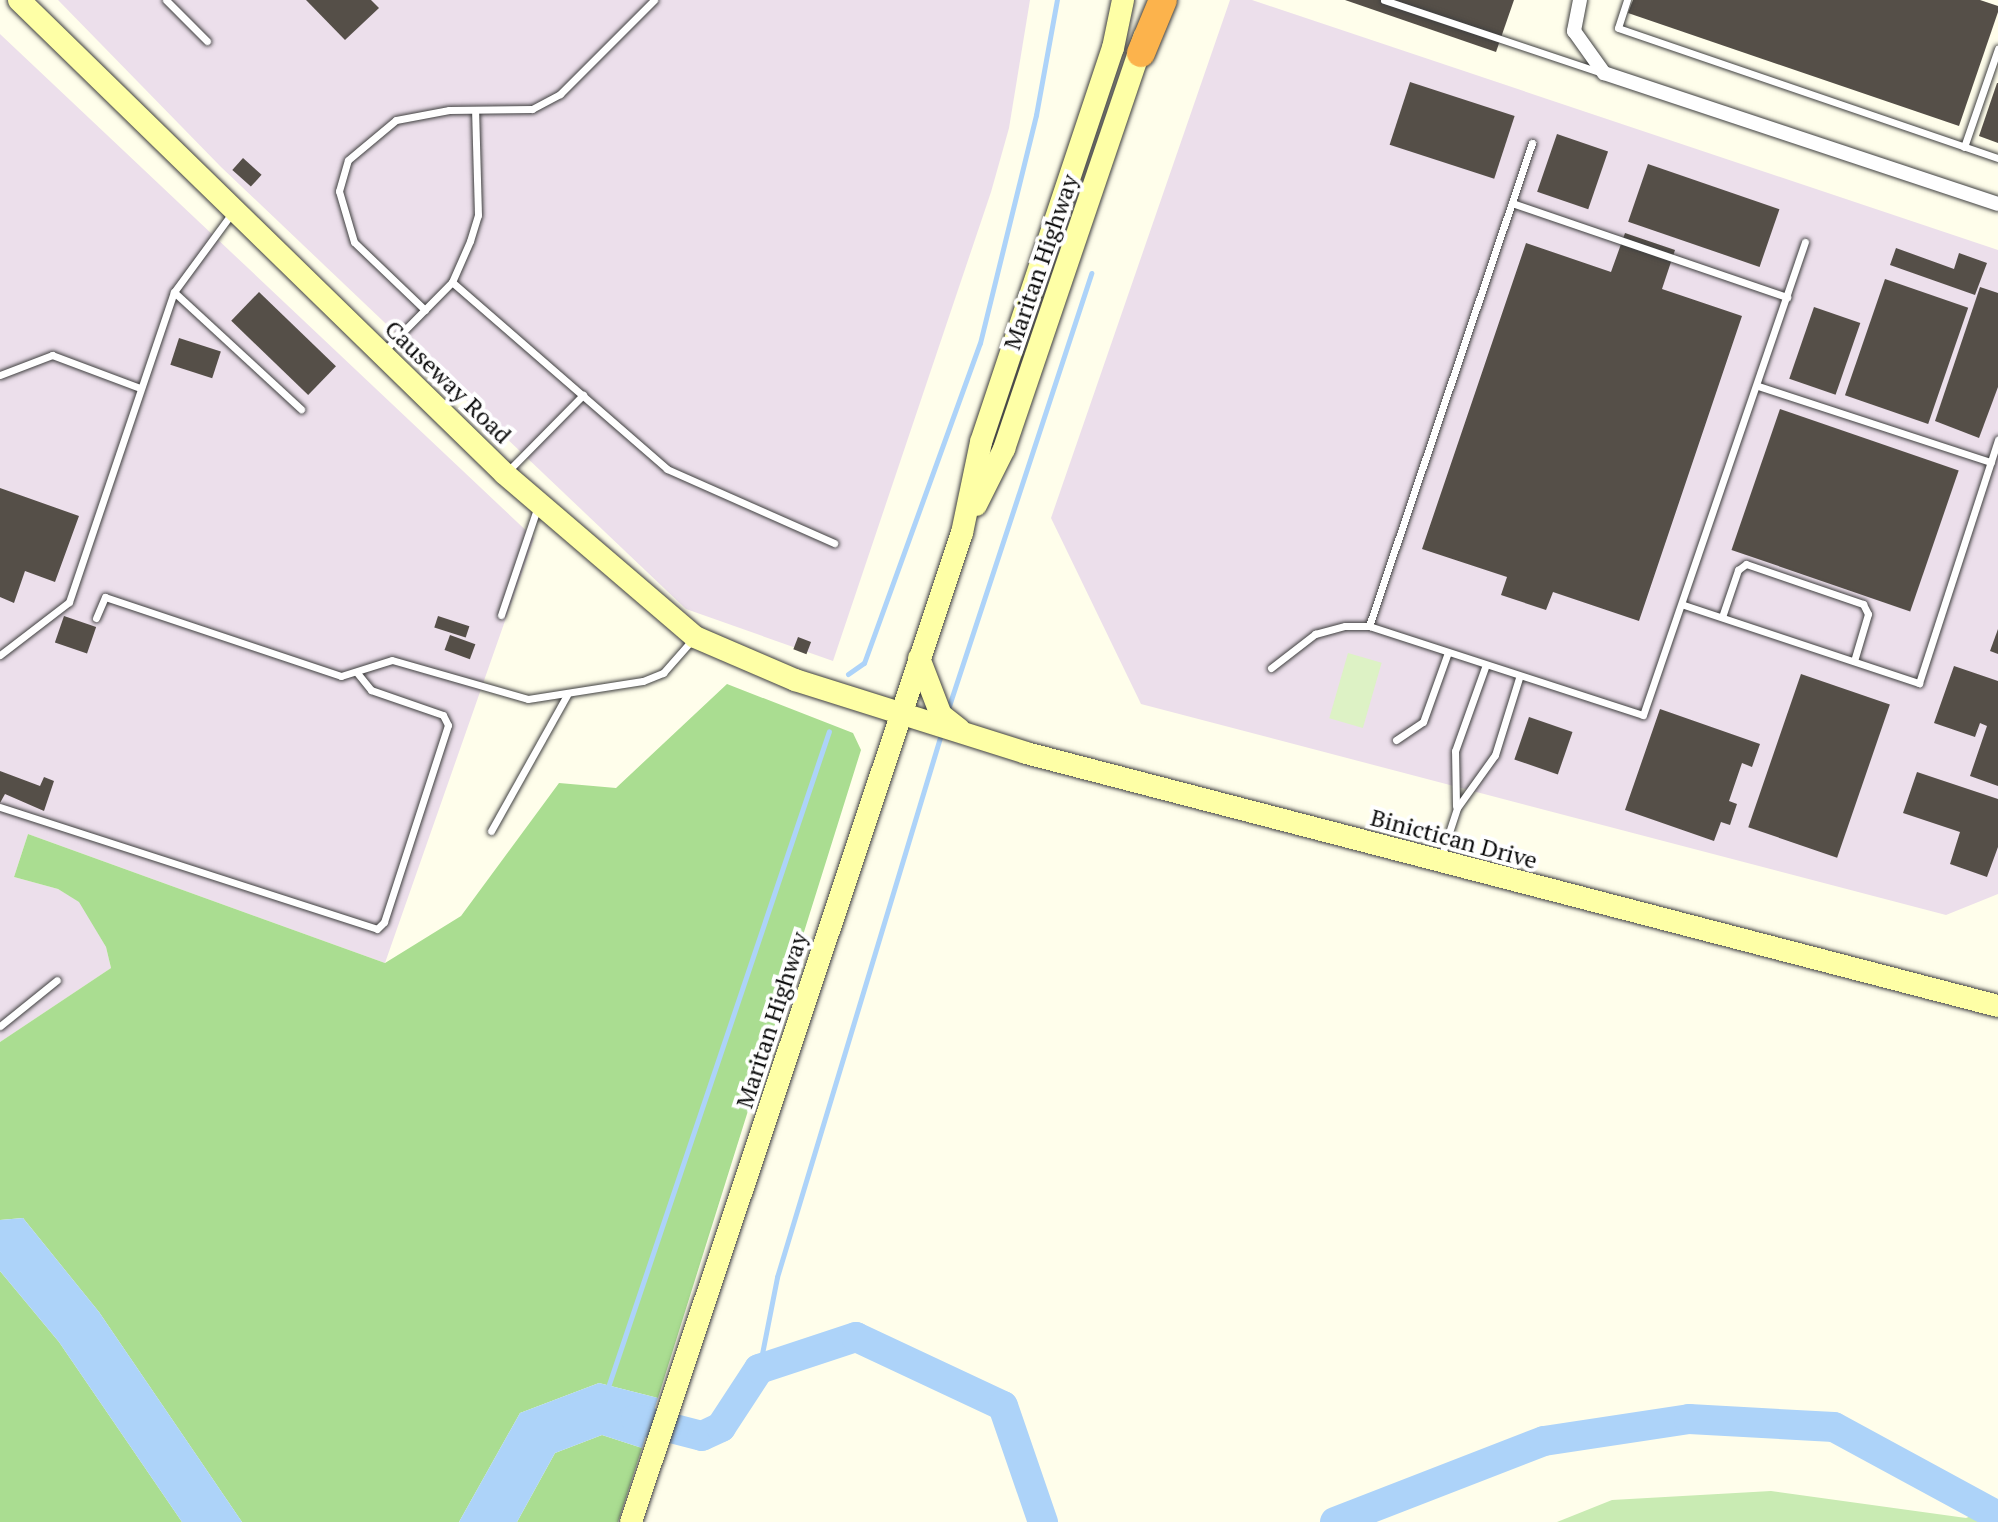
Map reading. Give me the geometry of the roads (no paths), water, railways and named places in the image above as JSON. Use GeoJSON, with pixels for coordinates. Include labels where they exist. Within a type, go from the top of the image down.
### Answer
{"type":"FeatureCollection","features":[{"type":"Feature","properties":{"kind":"highway"},"geometry":{"type":"LineString","coordinates":[[1141,53],[1163,0]]}},
{"type":"Feature","properties":{"kind":"street","name":"Causeway Road"},"geometry":{"type":"LineString","coordinates":[[19,0],[505,474],[695,637],[755,666],[900,715]]}},
{"type":"Feature","properties":{"kind":"street","name":"Maritan Highway"},"geometry":{"type":"LineString","coordinates":[[631,1522],[962,533],[981,442],[1113,48],[1123,0]]}},
{"type":"Feature","properties":{"kind":"street","name":"Maritan Highway"},"geometry":{"type":"LineString","coordinates":[[962,533],[1004,449],[1141,53],[1149,0]]}},
{"type":"Feature","properties":{"kind":"street"},"geometry":{"type":"LineString","coordinates":[[1580,0],[1574,31],[1604,73],[1998,204]]}},
{"type":"Feature","properties":{"kind":"street"},"geometry":{"type":"LineString","coordinates":[[919,658],[941,715],[966,735]]}},
{"type":"Feature","properties":{"kind":"street","name":"Binictican Drive"},"geometry":{"type":"LineString","coordinates":[[900,715],[1439,863],[1998,1006]]}},
{"type":"Feature","properties":{"kind":"street"},"geometry":{"type":"LineString","coordinates":[[639,1497],[646,1522]]}},
{"type":"Feature","properties":{"kind":"lane"},"geometry":{"type":"LineString","coordinates":[[166,0],[207,41]]}},
{"type":"Feature","properties":{"kind":"lane"},"geometry":{"type":"LineString","coordinates":[[425,310],[354,242],[339,191],[340,175],[348,160],[396,120],[475,110],[532,109],[560,94],[654,0]]}},
{"type":"Feature","properties":{"kind":"lane"},"geometry":{"type":"LineString","coordinates":[[1384,0],[1604,73]]}},
{"type":"Feature","properties":{"kind":"lane"},"geometry":{"type":"LineString","coordinates":[[1627,0],[1618,28],[1998,158]]}},
{"type":"Feature","properties":{"kind":"lane"},"geometry":{"type":"LineString","coordinates":[[1964,147],[1998,49]]}},
{"type":"Feature","properties":{"kind":"lane"},"geometry":{"type":"LineString","coordinates":[[380,354],[452,282],[478,215],[475,110]]}},
{"type":"Feature","properties":{"kind":"lane"},"geometry":{"type":"LineString","coordinates":[[1369,626],[1532,143]]}},
{"type":"Feature","properties":{"kind":"lane"},"geometry":{"type":"LineString","coordinates":[[1512,203],[1787,297]]}},
{"type":"Feature","properties":{"kind":"lane"},"geometry":{"type":"LineString","coordinates":[[0,655],[69,602],[174,292],[233,211]]}},
{"type":"Feature","properties":{"kind":"lane"},"geometry":{"type":"LineString","coordinates":[[1271,668],[1315,634],[1345,626],[1369,626],[1485,667],[1643,715],[1684,605],[1805,242]]}},
{"type":"Feature","properties":{"kind":"lane"},"geometry":{"type":"LineString","coordinates":[[452,282],[667,469],[834,543]]}},
{"type":"Feature","properties":{"kind":"lane"},"geometry":{"type":"LineString","coordinates":[[174,292],[301,409]]}},
{"type":"Feature","properties":{"kind":"lane"},"geometry":{"type":"LineString","coordinates":[[0,375],[52,355],[140,388]]}},
{"type":"Feature","properties":{"kind":"lane"},"geometry":{"type":"LineString","coordinates":[[1758,386],[1991,462]]}},
{"type":"Feature","properties":{"kind":"lane"},"geometry":{"type":"LineString","coordinates":[[505,474],[583,395]]}},
{"type":"Feature","properties":{"kind":"lane"},"geometry":{"type":"LineString","coordinates":[[1684,605],[1919,683],[1998,440]]}},
{"type":"Feature","properties":{"kind":"lane"},"geometry":{"type":"LineString","coordinates":[[501,615],[538,504]]}},
{"type":"Feature","properties":{"kind":"lane"},"geometry":{"type":"LineString","coordinates":[[1722,617],[1738,570],[1746,564],[1863,604],[1868,614],[1854,661]]}},
{"type":"Feature","properties":{"kind":"lane"},"geometry":{"type":"LineString","coordinates":[[96,618],[105,597],[341,676],[392,660],[528,699],[616,688],[663,673],[695,637]]}},
{"type":"Feature","properties":{"kind":"lane"},"geometry":{"type":"LineString","coordinates":[[1396,740],[1423,722],[1448,652]]}},
{"type":"Feature","properties":{"kind":"lane"},"geometry":{"type":"LineString","coordinates":[[1457,808],[1455,751],[1485,667]]}},
{"type":"Feature","properties":{"kind":"lane"},"geometry":{"type":"LineString","coordinates":[[0,807],[377,929],[389,908],[448,725],[443,715],[371,690],[357,673]]}},
{"type":"Feature","properties":{"kind":"lane"},"geometry":{"type":"LineString","coordinates":[[1439,863],[1457,808],[1495,755],[1519,678]]}},
{"type":"Feature","properties":{"kind":"lane"},"geometry":{"type":"LineString","coordinates":[[491,831],[567,695]]}},
{"type":"Feature","properties":{"kind":"lane"},"geometry":{"type":"LineString","coordinates":[[0,1026],[57,980]]}},
{"type":"Feature","properties":{"kind":"water"},"geometry":{"type":"Polygon","coordinates":[[[23,1218],[99,1312],[242,1522],[182,1522],[59,1342],[0,1271],[0,1220],[23,1218]]]}},
{"type":"Feature","properties":{"kind":"water"},"geometry":{"type":"Polygon","coordinates":[[[599,1383],[658,1398],[642,1448],[602,1435],[555,1453],[517,1522],[459,1522],[520,1413],[599,1383]]]}},
{"type":"Feature","properties":{"kind":"waterway"},"geometry":{"type":"LineString","coordinates":[[848,674],[864,663],[980,343],[1036,115],[1057,0]]}},
{"type":"Feature","properties":{"kind":"waterway"},"geometry":{"type":"LineString","coordinates":[[948,709],[1091,273]]}},
{"type":"Feature","properties":{"kind":"waterway"},"geometry":{"type":"LineString","coordinates":[[607,1390],[829,731]]}},
{"type":"Feature","properties":{"kind":"waterway"},"geometry":{"type":"LineString","coordinates":[[759,1369],[777,1277],[941,734]]}},
{"type":"Feature","properties":{"kind":"waterway"},"geometry":{"type":"LineString","coordinates":[[636,1419],[702,1436],[721,1427],[759,1369],[856,1337],[1003,1406],[1043,1522]]}},
{"type":"Feature","properties":{"kind":"waterway"},"geometry":{"type":"LineString","coordinates":[[1335,1522],[1544,1441],[1689,1419],[1834,1427],[1998,1516]]}}]}
